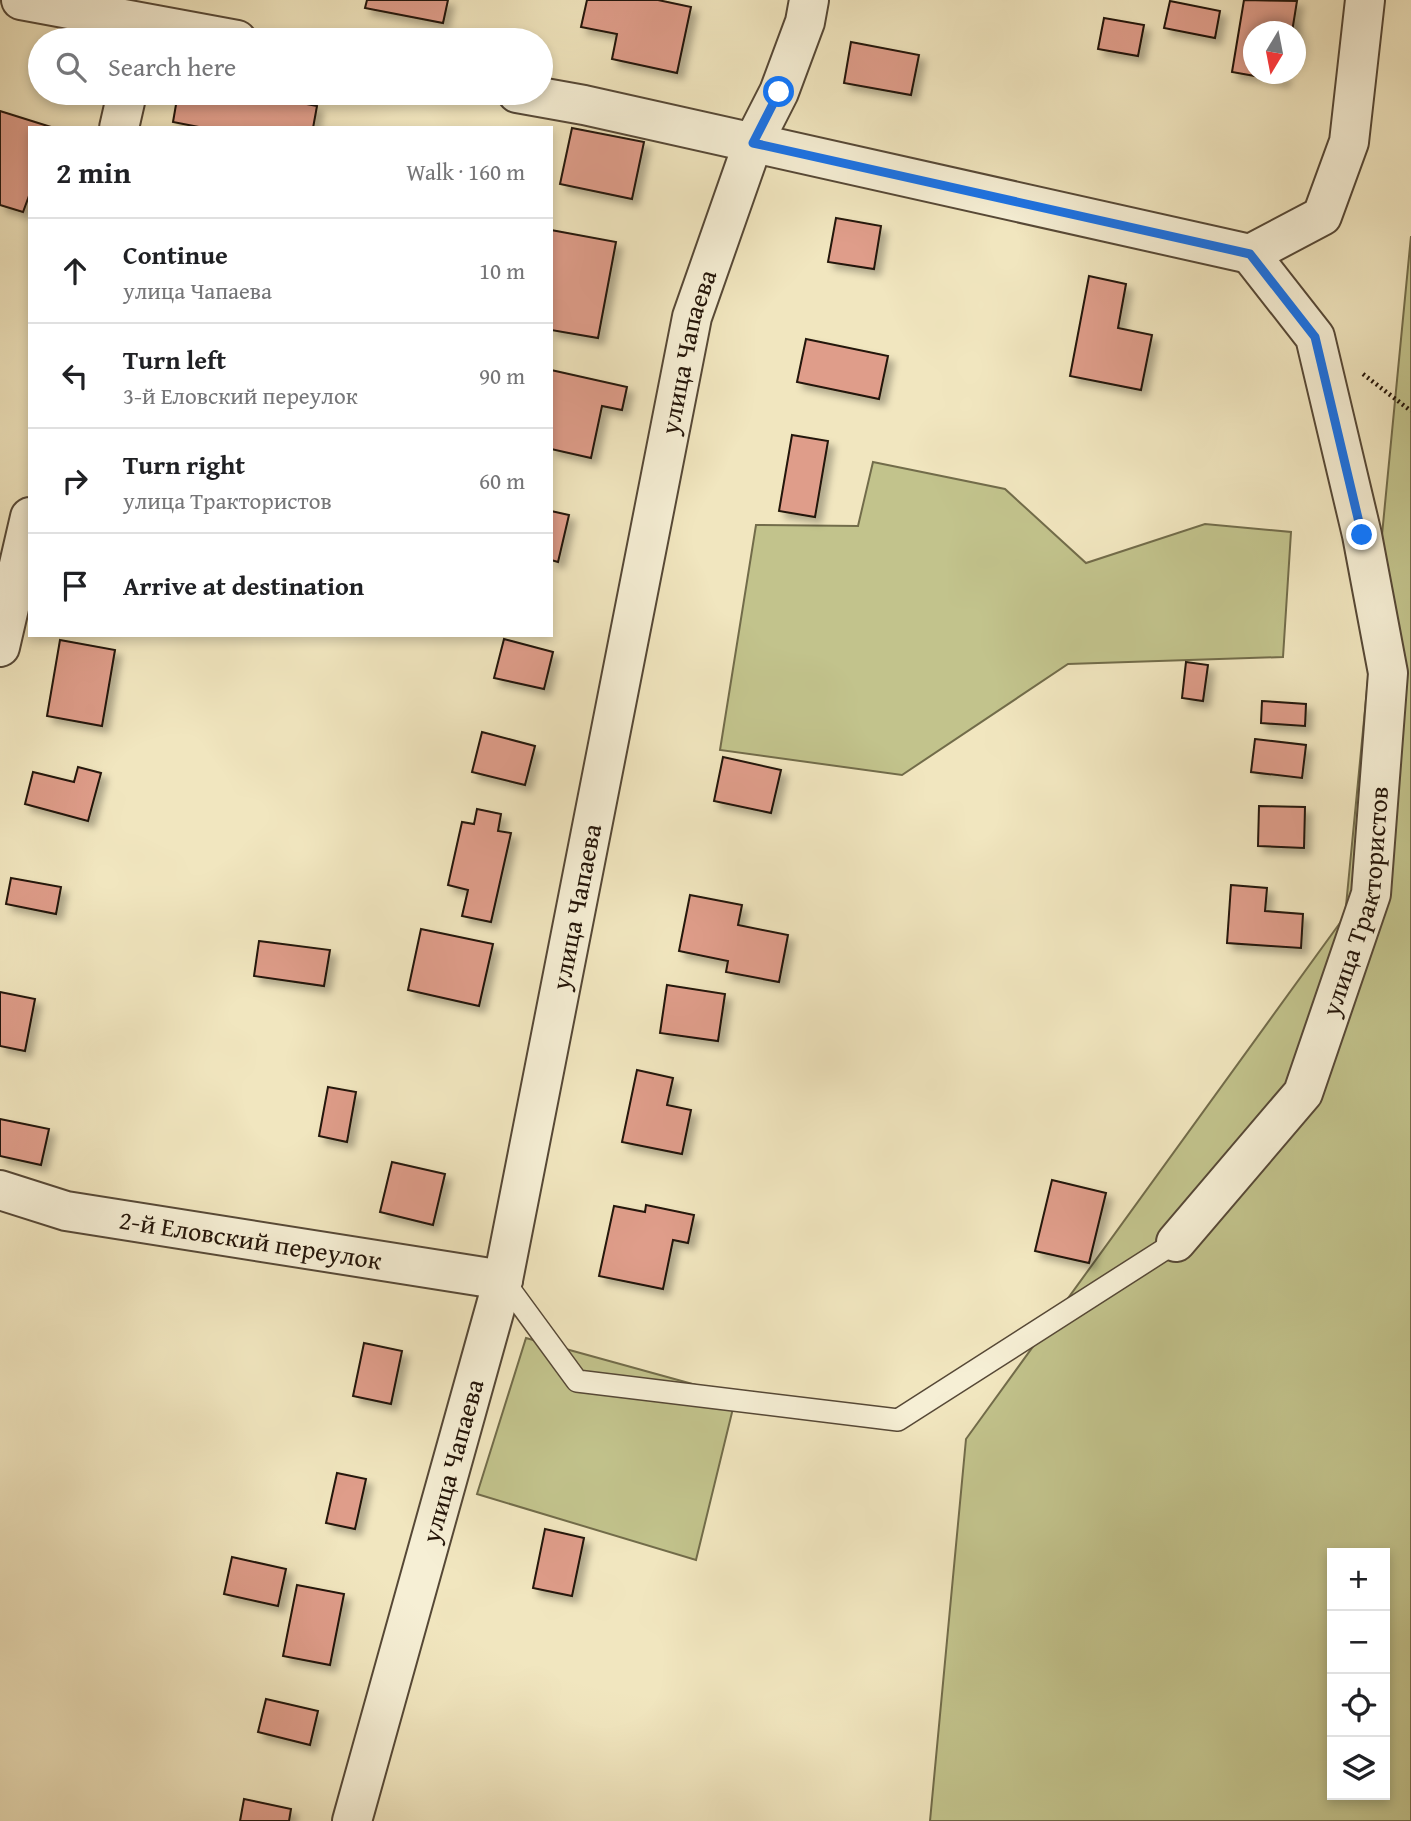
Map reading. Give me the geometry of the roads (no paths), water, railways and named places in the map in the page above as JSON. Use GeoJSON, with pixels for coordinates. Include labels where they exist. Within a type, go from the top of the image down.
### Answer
{"type":"FeatureCollection","features":[{"type":"Feature","properties":{"kind":"street"},"geometry":{"type":"LineString","coordinates":[[21,0],[178,28]]}},
{"type":"Feature","properties":{"kind":"street","name":"улица Чапаева"},"geometry":{"type":"LineString","coordinates":[[352,1821],[503,1280],[692,317],[753,143],[779,92],[806,22],[809,0]]}},
{"type":"Feature","properties":{"kind":"street"},"geometry":{"type":"LineString","coordinates":[[553,99],[1250,254],[1322,216],[1349,142],[1365,0]]}},
{"type":"Feature","properties":{"kind":"street"},"geometry":{"type":"LineString","coordinates":[[119,126],[124,105]]}},
{"type":"Feature","properties":{"kind":"street","name":"улица Трактористов"},"geometry":{"type":"LineString","coordinates":[[1176,1242],[1303,1093],[1371,894],[1388,673],[1362,535],[1315,337],[1250,254]]}},
{"type":"Feature","properties":{"kind":"street"},"geometry":{"type":"LineString","coordinates":[[0,647],[28,526]]}},
{"type":"Feature","properties":{"kind":"street","name":"2-й Еловский переулок"},"geometry":{"type":"LineString","coordinates":[[0,1190],[66,1211],[503,1280]]}},
{"type":"Feature","properties":{"kind":"lane"},"geometry":{"type":"LineString","coordinates":[[503,1280],[577,1381],[898,1420],[1176,1242]]}}]}
